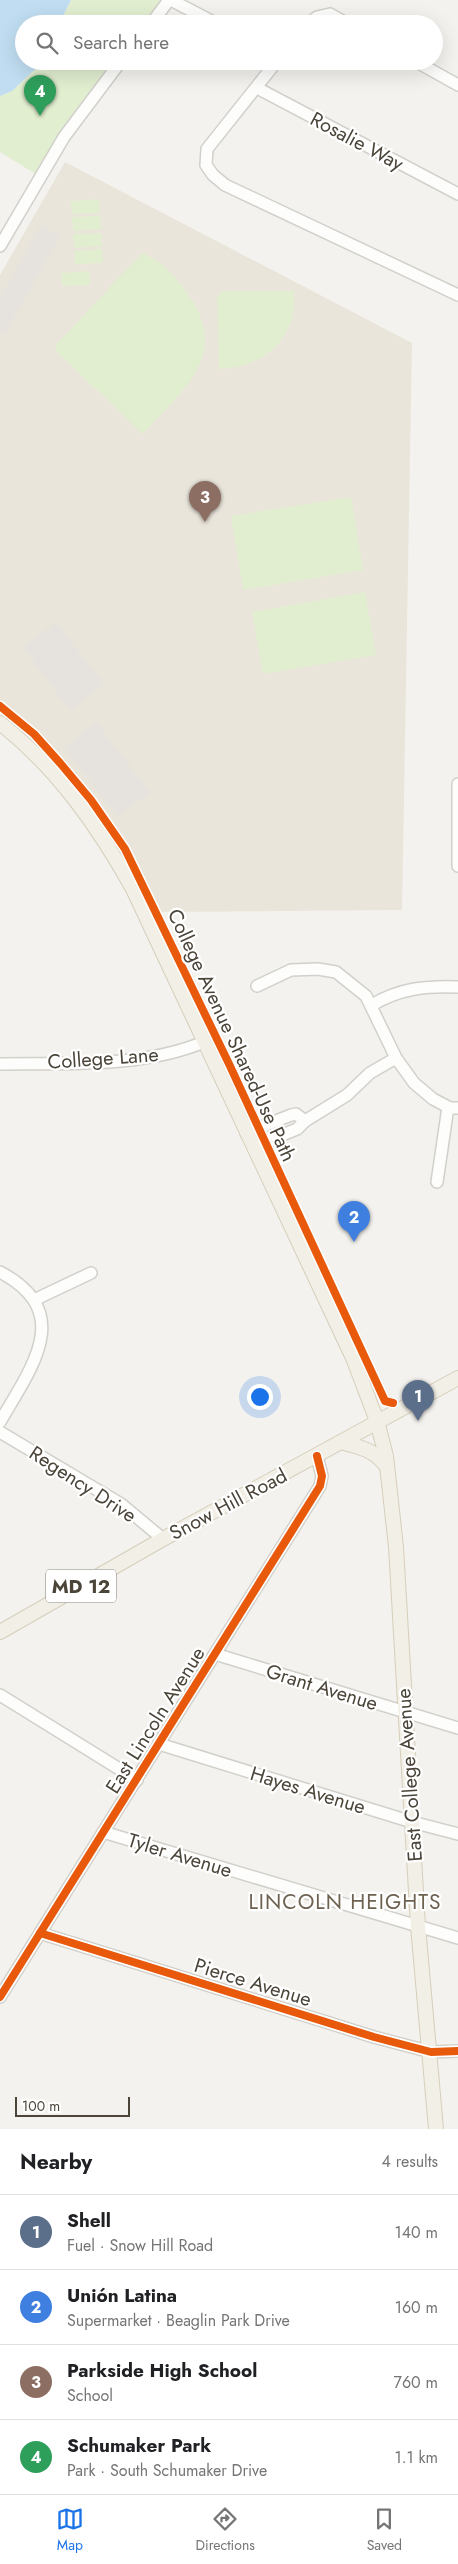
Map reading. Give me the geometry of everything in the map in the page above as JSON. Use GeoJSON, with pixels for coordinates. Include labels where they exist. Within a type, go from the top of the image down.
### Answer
{"type":"FeatureCollection","features":[{"type":"Feature","properties":{"kind":"main road","name":"East College Avenue"},"geometry":{"type":"LineString","coordinates":[[0,723],[56,777],[104,838],[133,888],[246,1133],[353,1358],[377,1421],[387,1467],[396,1547],[404,1712],[418,1926],[431,2052],[436,2129]]}},
{"type":"Feature","properties":{"kind":"main road","name":"Snow Hill Road"},"geometry":{"type":"LineString","coordinates":[[0,1632],[163,1539],[458,1378]]}},
{"type":"Feature","properties":{"kind":"main road"},"geometry":{"type":"LineString","coordinates":[[341,1442],[368,1450],[382,1459],[387,1467]]}},
{"type":"Feature","properties":{"kind":"street"},"geometry":{"type":"LineString","coordinates":[[158,15],[170,0],[199,15]]}},
{"type":"Feature","properties":{"kind":"street"},"geometry":{"type":"LineString","coordinates":[[0,246],[64,137],[114,70]]}},
{"type":"Feature","properties":{"kind":"street"},"geometry":{"type":"LineString","coordinates":[[270,70],[207,149],[206,165],[212,175],[225,185],[458,295]]}},
{"type":"Feature","properties":{"kind":"street"},"geometry":{"type":"LineString","coordinates":[[431,70],[458,85]]}},
{"type":"Feature","properties":{"kind":"street","name":"Rosalie Way"},"geometry":{"type":"LineString","coordinates":[[257,88],[458,194]]}},
{"type":"Feature","properties":{"kind":"street"},"geometry":{"type":"LineString","coordinates":[[458,784],[458,866]]}},
{"type":"Feature","properties":{"kind":"street"},"geometry":{"type":"LineString","coordinates":[[257,986],[291,970],[318,969],[336,972],[366,996],[396,1058],[414,1083],[433,1099],[453,1107],[437,1182]]}},
{"type":"Feature","properties":{"kind":"street"},"geometry":{"type":"LineString","coordinates":[[372,1005],[388,996],[412,988],[458,987]]}},
{"type":"Feature","properties":{"kind":"street","name":"College Lane"},"geometry":{"type":"LineString","coordinates":[[0,1064],[126,1060],[182,1051],[204,1042]]}},
{"type":"Feature","properties":{"kind":"street"},"geometry":{"type":"LineString","coordinates":[[253,1147],[297,1129],[305,1121],[335,1104],[370,1073],[396,1058]]}},
{"type":"Feature","properties":{"kind":"street"},"geometry":{"type":"LineString","coordinates":[[246,1133],[291,1115],[296,1114],[305,1121]]}},
{"type":"Feature","properties":{"kind":"street"},"geometry":{"type":"LineString","coordinates":[[0,1272],[13,1279],[34,1300],[41,1311],[43,1328],[40,1346],[0,1422]]}},
{"type":"Feature","properties":{"kind":"street"},"geometry":{"type":"LineString","coordinates":[[34,1300],[91,1273]]}},
{"type":"Feature","properties":{"kind":"street","name":"Regency Drive"},"geometry":{"type":"LineString","coordinates":[[0,1432],[121,1504],[163,1539]]}},
{"type":"Feature","properties":{"kind":"street","name":"East Lincoln Avenue"},"geometry":{"type":"LineString","coordinates":[[0,1997],[5,1979],[40,1933],[320,1486],[322,1476],[317,1456]]}},
{"type":"Feature","properties":{"kind":"street","name":"Grant Avenue"},"geometry":{"type":"LineString","coordinates":[[215,1654],[458,1728]]}},
{"type":"Feature","properties":{"kind":"street"},"geometry":{"type":"LineString","coordinates":[[0,1695],[137,1780]]}},
{"type":"Feature","properties":{"kind":"street","name":"Hayes Avenue"},"geometry":{"type":"LineString","coordinates":[[159,1744],[412,1822],[458,1834]]}},
{"type":"Feature","properties":{"kind":"street","name":"Tyler Avenue"},"geometry":{"type":"LineString","coordinates":[[104,1832],[458,1938]]}},
{"type":"Feature","properties":{"kind":"street","name":"Pierce Avenue"},"geometry":{"type":"LineString","coordinates":[[40,1933],[374,2037],[431,2052],[458,2051]]}},
{"type":"Feature","properties":{"kind":"shaded area"},"geometry":{"type":"Polygon","coordinates":[[[65,162],[412,343],[402,910],[161,912],[127,849],[108,819],[35,732],[0,702],[0,275],[65,162]]]}},
{"type":"Feature","properties":{"kind":"shaded area"},"geometry":{"type":"Polygon","coordinates":[[[41,225],[60,236],[5,334],[0,331],[0,298],[41,225]]]}},
{"type":"Feature","properties":{"kind":"shaded area"},"geometry":{"type":"Polygon","coordinates":[[[56,622],[104,684],[70,710],[23,647],[56,622]]]}},
{"type":"Feature","properties":{"kind":"shaded area"},"geometry":{"type":"Polygon","coordinates":[[[96,722],[150,792],[117,817],[64,747],[96,722]]]}},
{"type":"Feature","properties":{"kind":"green space"},"geometry":{"type":"Polygon","coordinates":[[[71,0],[168,0],[157,15],[64,15],[71,0]]]}},
{"type":"Feature","properties":{"kind":"green space"},"geometry":{"type":"Polygon","coordinates":[[[34,70],[115,70],[39,176],[0,152],[0,96],[12,91],[34,70]]]}},
{"type":"Feature","properties":{"kind":"green space"},"geometry":{"type":"Polygon","coordinates":[[[99,199],[100,213],[72,214],[71,201],[99,199]]]}},
{"type":"Feature","properties":{"kind":"green space"},"geometry":{"type":"Polygon","coordinates":[[[100,216],[101,229],[73,231],[72,217],[100,216]]]}},
{"type":"Feature","properties":{"kind":"green space"},"geometry":{"type":"Polygon","coordinates":[[[101,233],[102,246],[74,248],[73,234],[101,233]]]}},
{"type":"Feature","properties":{"kind":"green space"},"geometry":{"type":"Polygon","coordinates":[[[102,249],[103,263],[75,264],[74,251],[102,249]]]}},
{"type":"Feature","properties":{"kind":"green space"},"geometry":{"type":"Polygon","coordinates":[[[142,253],[162,265],[182,286],[200,315],[205,335],[204,353],[187,386],[143,434],[56,351],[56,345],[142,253]]]}},
{"type":"Feature","properties":{"kind":"green space"},"geometry":{"type":"Polygon","coordinates":[[[89,271],[90,285],[62,286],[62,273],[89,271]]]}},
{"type":"Feature","properties":{"kind":"green space"},"geometry":{"type":"Polygon","coordinates":[[[222,291],[294,291],[294,308],[284,336],[264,356],[250,363],[219,369],[217,296],[222,291]]]}},
{"type":"Feature","properties":{"kind":"green space"},"geometry":{"type":"Polygon","coordinates":[[[351,497],[363,570],[243,590],[231,516],[351,497]]]}},
{"type":"Feature","properties":{"kind":"green space"},"geometry":{"type":"Polygon","coordinates":[[[365,592],[376,655],[263,674],[252,612],[365,592]]]}},
{"type":"Feature","properties":{"kind":"water"},"geometry":{"type":"Polygon","coordinates":[[[0,0],[71,0],[64,15],[15,15],[15,70],[34,70],[12,91],[0,96],[0,0]]]}},
{"type":"Feature","properties":{"kind":"cycle path","name":"College Avenue Shared-Use Path"},"geometry":{"type":"LineString","coordinates":[[0,706],[34,734],[60,763],[91,800],[125,849],[230,1066],[385,1401],[393,1403]]}},
{"type":"Feature","properties":{"kind":"cycle path"},"geometry":{"type":"LineString","coordinates":[[0,1997],[320,1486],[322,1476],[317,1456]]}},
{"type":"Feature","properties":{"kind":"cycle path"},"geometry":{"type":"LineString","coordinates":[[40,1933],[374,2037],[431,2052],[458,2051]]}},
{"type":"Feature","properties":{"kind":"place","name":"Schumaker Park"},"geometry":{"type":"Point","coordinates":[40,116]}},
{"type":"Feature","properties":{"kind":"place","name":"Parkside High School"},"geometry":{"type":"Point","coordinates":[205,522]}},
{"type":"Feature","properties":{"kind":"place","name":"Unión Latina"},"geometry":{"type":"Point","coordinates":[354,1242]}},
{"type":"Feature","properties":{"kind":"place","name":"Shell"},"geometry":{"type":"Point","coordinates":[418,1421]}},
{"type":"Feature","properties":{"kind":"district","name":"LINCOLN HEIGHTS"},"geometry":{"type":"Point","coordinates":[345,1902]}}]}
